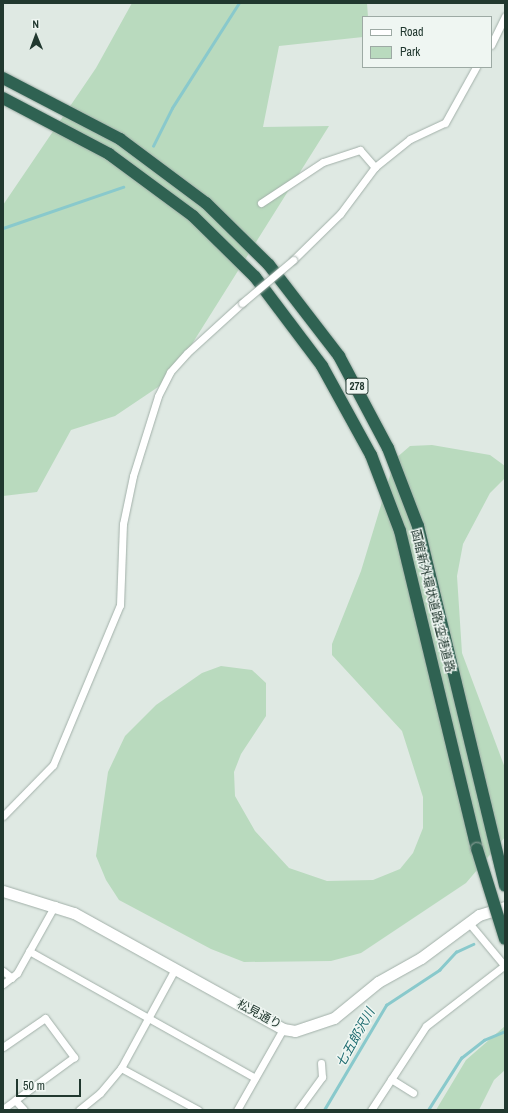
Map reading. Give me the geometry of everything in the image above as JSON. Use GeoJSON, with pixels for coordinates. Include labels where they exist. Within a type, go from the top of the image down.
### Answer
{"type":"FeatureCollection","features":[{"type":"Feature","properties":{"kind":"highway","name":"函館新外環状道路;空港道路"},"geometry":{"type":"LineString","coordinates":[[3,78],[120,139],[201,199],[269,265],[338,356],[388,448],[418,526],[493,842],[505,886]]}},
{"type":"Feature","properties":{"kind":"highway","name":"函館新外環状道路;空港道路"},"geometry":{"type":"LineString","coordinates":[[3,98],[109,154],[193,216],[255,277],[322,366],[371,455],[400,531],[477,849],[505,939]]}},
{"type":"Feature","properties":{"kind":"street"},"geometry":{"type":"LineString","coordinates":[[492,43],[505,16]]}},
{"type":"Feature","properties":{"kind":"street"},"geometry":{"type":"LineString","coordinates":[[3,816],[53,764],[69,733],[120,605],[123,524],[133,476],[158,396],[187,353],[242,303],[293,260],[340,214],[375,167],[410,139],[445,123],[475,68]]}},
{"type":"Feature","properties":{"kind":"street"},"geometry":{"type":"LineString","coordinates":[[261,203],[323,162],[360,150],[375,167]]}},
{"type":"Feature","properties":{"kind":"street","name":"松見通り"},"geometry":{"type":"LineString","coordinates":[[3,891],[55,904],[283,1029],[309,1029],[334,1018],[378,982],[487,911],[505,907]]}},
{"type":"Feature","properties":{"kind":"street"},"geometry":{"type":"LineString","coordinates":[[3,984],[12,978],[55,904]]}},
{"type":"Feature","properties":{"kind":"street"},"geometry":{"type":"LineString","coordinates":[[371,1110],[426,1026],[505,965],[469,923]]}},
{"type":"Feature","properties":{"kind":"street"},"geometry":{"type":"LineString","coordinates":[[29,951],[255,1078]]}},
{"type":"Feature","properties":{"kind":"street"},"geometry":{"type":"LineString","coordinates":[[79,1110],[100,1093],[121,1068],[175,969]]}},
{"type":"Feature","properties":{"kind":"street"},"geometry":{"type":"LineString","coordinates":[[3,972],[12,978]]}},
{"type":"Feature","properties":{"kind":"street"},"geometry":{"type":"LineString","coordinates":[[3,1047],[45,1018],[74,1057],[3,1109]]}},
{"type":"Feature","properties":{"kind":"street"},"geometry":{"type":"LineString","coordinates":[[237,1110],[283,1029]]}},
{"type":"Feature","properties":{"kind":"street"},"geometry":{"type":"LineString","coordinates":[[298,1110],[322,1077],[321,1063]]}},
{"type":"Feature","properties":{"kind":"street"},"geometry":{"type":"LineString","coordinates":[[121,1068],[198,1110]]}},
{"type":"Feature","properties":{"kind":"street"},"geometry":{"type":"LineString","coordinates":[[392,1079],[413,1093]]}},
{"type":"Feature","properties":{"kind":"street"},"geometry":{"type":"LineString","coordinates":[[15,1100],[24,1110]]}},
{"type":"Feature","properties":{"kind":"green space"},"geometry":{"type":"Polygon","coordinates":[[[132,3],[367,3],[368,16],[362,16],[362,37],[279,46],[263,127],[329,126],[170,379],[115,416],[71,430],[37,492],[3,496],[3,205],[96,68],[132,3]]]}},
{"type":"Feature","properties":{"kind":"green space"},"geometry":{"type":"Polygon","coordinates":[[[432,445],[490,455],[505,466],[505,478],[490,493],[463,544],[457,576],[462,653],[505,768],[505,837],[466,883],[361,953],[331,961],[244,962],[211,949],[119,900],[106,880],[96,856],[108,772],[125,736],[156,705],[202,673],[221,666],[252,670],[266,683],[266,716],[241,754],[234,772],[235,796],[255,831],[289,868],[327,881],[373,880],[400,869],[413,853],[423,828],[423,797],[402,731],[332,655],[332,644],[361,571],[395,459],[410,446],[432,445]]]}},
{"type":"Feature","properties":{"kind":"green space"},"geometry":{"type":"Polygon","coordinates":[[[505,1026],[505,1070],[494,1080],[479,1110],[436,1110],[466,1060],[505,1026]]]}},
{"type":"Feature","properties":{"kind":"waterway"},"geometry":{"type":"LineString","coordinates":[[153,146],[172,108],[239,3]]}},
{"type":"Feature","properties":{"kind":"waterway"},"geometry":{"type":"LineString","coordinates":[[3,228],[123,187]]}},
{"type":"Feature","properties":{"kind":"waterway","name":"七五郎沢川"},"geometry":{"type":"LineString","coordinates":[[324,1110],[386,1005],[439,970],[456,952],[473,944]]}},
{"type":"Feature","properties":{"kind":"waterway"},"geometry":{"type":"LineString","coordinates":[[428,1110],[461,1058],[484,1040],[505,1031]]}}]}
